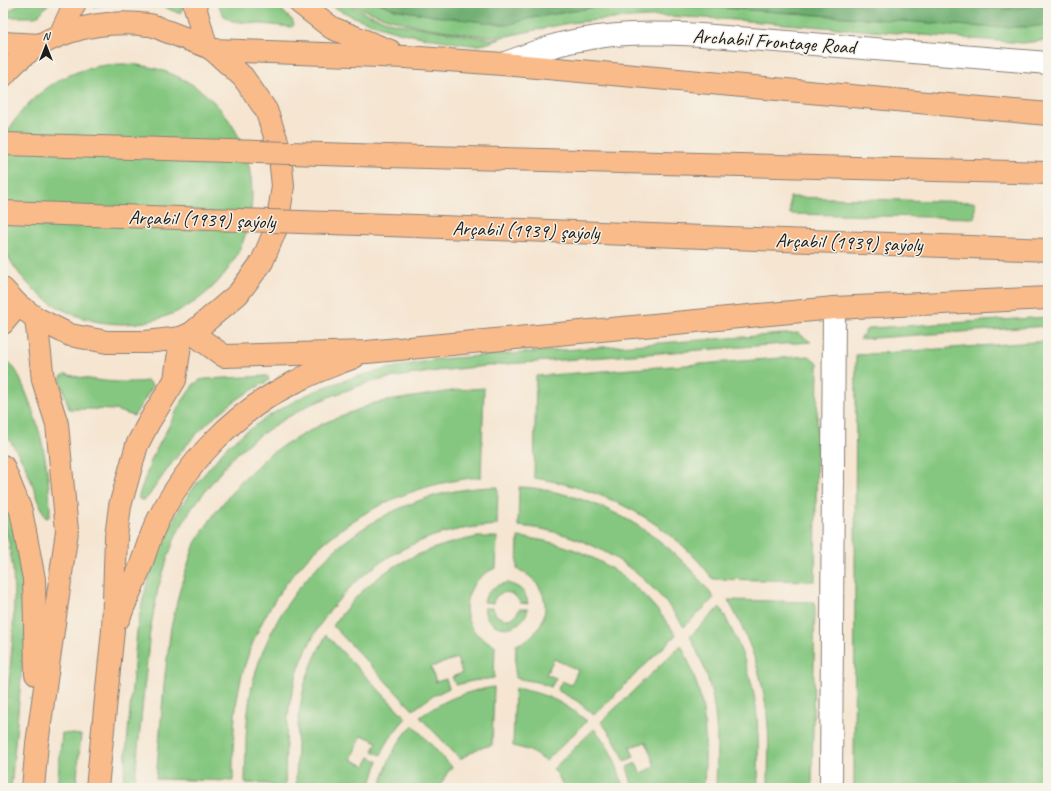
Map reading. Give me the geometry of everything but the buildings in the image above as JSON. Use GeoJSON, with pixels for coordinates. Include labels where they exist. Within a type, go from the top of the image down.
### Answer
{"type":"FeatureCollection","features":[{"type":"Feature","properties":{"kind":"main road"},"geometry":{"type":"LineString","coordinates":[[60,35],[75,3]]}},
{"type":"Feature","properties":{"kind":"main road"},"geometry":{"type":"LineString","coordinates":[[3,289],[18,306],[36,318],[70,335],[108,342],[146,342],[186,335],[238,294],[262,262],[277,226],[283,186],[279,147],[266,110],[243,77],[209,48],[194,3]]}},
{"type":"Feature","properties":{"kind":"main road"},"geometry":{"type":"LineString","coordinates":[[300,3],[332,28],[406,57]]}},
{"type":"Feature","properties":{"kind":"main road"},"geometry":{"type":"LineString","coordinates":[[3,76],[10,68],[40,45],[60,35],[104,24],[150,25],[209,48],[406,57],[503,64],[1048,114]]}},
{"type":"Feature","properties":{"kind":"main road"},"geometry":{"type":"LineString","coordinates":[[3,42],[40,45]]}},
{"type":"Feature","properties":{"kind":"main road"},"geometry":{"type":"LineString","coordinates":[[3,144],[387,156],[1048,172]]}},
{"type":"Feature","properties":{"kind":"main road","name":"Arçabil (1939) şaýoly"},"geometry":{"type":"LineString","coordinates":[[3,212],[1048,250]]}},
{"type":"Feature","properties":{"kind":"main road"},"geometry":{"type":"LineString","coordinates":[[186,335],[224,356],[367,352],[834,308],[1048,298]]}},
{"type":"Feature","properties":{"kind":"main road"},"geometry":{"type":"LineString","coordinates":[[3,323],[18,306]]}},
{"type":"Feature","properties":{"kind":"main road"},"geometry":{"type":"LineString","coordinates":[[32,788],[67,531],[57,424],[43,380],[36,318]]}},
{"type":"Feature","properties":{"kind":"main road"},"geometry":{"type":"LineString","coordinates":[[96,788],[113,630],[116,537],[120,506],[137,445],[149,422],[175,380],[186,335]]}},
{"type":"Feature","properties":{"kind":"main road"},"geometry":{"type":"LineString","coordinates":[[113,630],[156,524],[172,494],[193,465],[220,434],[254,405],[295,381],[367,352]]}},
{"type":"Feature","properties":{"kind":"main road"},"geometry":{"type":"LineString","coordinates":[[3,466],[21,511],[34,579],[37,744]]}},
{"type":"Feature","properties":{"kind":"street","name":"Archabil Frontage Road"},"geometry":{"type":"LineString","coordinates":[[503,64],[537,51],[585,39],[636,34],[666,33],[1048,63]]}},
{"type":"Feature","properties":{"kind":"street"},"geometry":{"type":"LineString","coordinates":[[831,788],[834,308]]}},
{"type":"Feature","properties":{"kind":"green space"},"geometry":{"type":"Polygon","coordinates":[[[22,3],[49,3],[38,16],[8,17],[4,15],[22,3]]]}},
{"type":"Feature","properties":{"kind":"green space"},"geometry":{"type":"Polygon","coordinates":[[[92,3],[180,3],[182,8],[181,12],[178,13],[164,7],[132,4],[93,6],[92,3]]]}},
{"type":"Feature","properties":{"kind":"green space"},"geometry":{"type":"Polygon","coordinates":[[[217,3],[274,3],[292,20],[294,25],[291,27],[232,21],[224,16],[217,3]]]}},
{"type":"Feature","properties":{"kind":"green space"},"geometry":{"type":"Polygon","coordinates":[[[327,3],[346,3],[365,13],[392,23],[491,39],[500,39],[483,45],[472,45],[415,36],[370,23],[341,11],[327,3]]]}},
{"type":"Feature","properties":{"kind":"green space"},"geometry":{"type":"Polygon","coordinates":[[[349,3],[1048,3],[1048,40],[1023,43],[723,19],[665,16],[569,23],[496,37],[415,25],[375,14],[349,3]]]}},
{"type":"Feature","properties":{"kind":"green space"},"geometry":{"type":"Polygon","coordinates":[[[379,3],[923,3],[1003,9],[1048,5],[1048,25],[1028,27],[983,27],[721,8],[666,5],[628,5],[596,7],[560,13],[527,19],[508,25],[434,16],[394,9],[379,3]]]}},
{"type":"Feature","properties":{"kind":"green space"},"geometry":{"type":"Polygon","coordinates":[[[122,64],[147,66],[160,69],[183,79],[205,93],[223,111],[237,133],[247,156],[250,169],[252,194],[250,219],[247,232],[237,255],[223,277],[205,295],[183,309],[160,319],[147,322],[122,324],[97,322],[84,319],[61,309],[39,295],[21,277],[7,255],[-3,232],[-6,219],[-8,194],[-6,169],[-3,156],[7,133],[21,111],[39,93],[61,79],[84,69],[97,66],[122,64]]]}},
{"type":"Feature","properties":{"kind":"green space"},"geometry":{"type":"Polygon","coordinates":[[[790,197],[975,202],[975,218],[790,214],[790,197]]]}},
{"type":"Feature","properties":{"kind":"green space"},"geometry":{"type":"Polygon","coordinates":[[[1048,317],[1048,326],[860,339],[866,330],[872,328],[1048,317]]]}},
{"type":"Feature","properties":{"kind":"green space"},"geometry":{"type":"Polygon","coordinates":[[[798,333],[811,342],[507,364],[437,371],[389,378],[364,384],[329,397],[307,406],[278,423],[250,442],[231,459],[192,508],[176,535],[158,589],[150,631],[134,788],[123,788],[137,631],[141,608],[154,564],[162,542],[184,502],[197,483],[227,446],[242,434],[282,408],[322,388],[354,377],[438,359],[798,333]]]}},
{"type":"Feature","properties":{"kind":"green space"},"geometry":{"type":"Polygon","coordinates":[[[1048,341],[1048,788],[854,788],[856,355],[1048,341]]]}},
{"type":"Feature","properties":{"kind":"green space"},"geometry":{"type":"Polygon","coordinates":[[[809,356],[818,363],[815,581],[713,579],[696,559],[677,541],[634,511],[610,499],[585,490],[534,478],[536,376],[809,356]]]}},
{"type":"Feature","properties":{"kind":"green space"},"geometry":{"type":"Polygon","coordinates":[[[3,361],[11,365],[19,375],[36,420],[47,467],[50,516],[47,518],[45,517],[25,465],[3,429],[3,361]]]}},
{"type":"Feature","properties":{"kind":"green space"},"geometry":{"type":"Polygon","coordinates":[[[65,374],[106,381],[148,381],[153,386],[134,416],[115,410],[69,409],[60,378],[65,374]]]}},
{"type":"Feature","properties":{"kind":"green space"},"geometry":{"type":"Polygon","coordinates":[[[267,376],[269,378],[268,381],[250,391],[211,420],[191,440],[173,462],[148,497],[145,500],[139,499],[139,495],[152,458],[181,403],[194,384],[200,380],[206,379],[267,376]]]}},
{"type":"Feature","properties":{"kind":"green space"},"geometry":{"type":"Polygon","coordinates":[[[484,388],[481,477],[439,484],[400,496],[363,515],[330,538],[301,566],[276,598],[256,635],[242,675],[235,714],[233,781],[156,779],[165,675],[171,627],[181,585],[195,543],[215,513],[241,481],[269,455],[284,445],[324,423],[375,403],[458,390],[484,388]]]}},
{"type":"Feature","properties":{"kind":"green space"},"geometry":{"type":"Polygon","coordinates":[[[498,487],[497,525],[450,531],[423,540],[401,550],[360,578],[342,596],[327,615],[314,636],[303,658],[295,681],[289,707],[285,786],[276,788],[269,784],[245,783],[247,717],[254,678],[268,639],[288,603],[314,570],[344,542],[379,519],[416,502],[456,491],[498,487]]]}},
{"type":"Feature","properties":{"kind":"green space"},"geometry":{"type":"Polygon","coordinates":[[[519,487],[537,488],[590,502],[631,522],[668,547],[700,580],[714,598],[684,627],[669,606],[652,587],[613,557],[591,545],[568,536],[543,529],[518,526],[519,487]]]}},
{"type":"Feature","properties":{"kind":"green space"},"geometry":{"type":"Polygon","coordinates":[[[3,491],[7,499],[24,569],[25,636],[11,788],[3,788],[3,748],[13,635],[14,599],[13,570],[9,543],[3,521],[3,491]]]}},
{"type":"Feature","properties":{"kind":"green space"},"geometry":{"type":"Polygon","coordinates":[[[478,537],[497,537],[496,568],[485,573],[477,581],[467,600],[466,611],[468,621],[474,631],[484,640],[495,645],[494,678],[456,685],[452,677],[462,673],[457,658],[431,667],[436,682],[446,679],[449,688],[431,697],[413,710],[333,626],[347,607],[362,591],[379,577],[396,566],[414,556],[434,548],[478,537]]]}},
{"type":"Feature","properties":{"kind":"green space"},"geometry":{"type":"Polygon","coordinates":[[[518,537],[566,547],[609,567],[645,596],[676,635],[594,715],[577,701],[557,690],[562,681],[571,685],[578,670],[554,659],[546,674],[556,678],[551,687],[537,682],[515,678],[516,645],[529,638],[538,629],[543,619],[545,607],[543,596],[538,586],[529,576],[517,569],[518,537]]]}},
{"type":"Feature","properties":{"kind":"green space"},"geometry":{"type":"Polygon","coordinates":[[[507,583],[524,592],[528,604],[520,603],[514,595],[506,592],[498,595],[493,603],[484,602],[489,591],[499,585],[507,583]]]}},
{"type":"Feature","properties":{"kind":"green space"},"geometry":{"type":"Polygon","coordinates":[[[728,600],[815,602],[812,788],[768,788],[768,724],[762,684],[754,656],[728,600]]]}},
{"type":"Feature","properties":{"kind":"green space"},"geometry":{"type":"Polygon","coordinates":[[[720,607],[739,647],[753,688],[758,726],[758,788],[716,788],[717,737],[713,699],[704,667],[690,636],[720,607]]]}},
{"type":"Feature","properties":{"kind":"green space"},"geometry":{"type":"Polygon","coordinates":[[[484,608],[493,608],[496,615],[506,619],[515,616],[519,609],[528,609],[525,617],[519,623],[512,627],[505,628],[491,623],[484,608]]]}},
{"type":"Feature","properties":{"kind":"green space"},"geometry":{"type":"Polygon","coordinates":[[[326,635],[406,718],[392,735],[381,755],[373,751],[377,742],[362,735],[351,759],[365,766],[370,757],[378,761],[370,788],[301,788],[296,786],[298,734],[302,696],[309,671],[326,635]]]}},
{"type":"Feature","properties":{"kind":"green space"},"geometry":{"type":"Polygon","coordinates":[[[681,645],[696,680],[703,708],[705,727],[704,788],[633,788],[627,767],[636,763],[640,773],[655,767],[646,742],[630,747],[634,757],[625,761],[608,731],[601,722],[681,645]]]}},
{"type":"Feature","properties":{"kind":"green space"},"geometry":{"type":"Polygon","coordinates":[[[494,687],[492,745],[477,749],[460,759],[420,717],[438,705],[455,697],[473,691],[494,687]]]}},
{"type":"Feature","properties":{"kind":"green space"},"geometry":{"type":"Polygon","coordinates":[[[515,688],[553,699],[587,721],[546,761],[528,750],[513,746],[515,688]]]}},
{"type":"Feature","properties":{"kind":"green space"},"geometry":{"type":"Polygon","coordinates":[[[413,725],[452,767],[439,788],[380,788],[392,754],[401,739],[413,725]]]}},
{"type":"Feature","properties":{"kind":"green space"},"geometry":{"type":"Polygon","coordinates":[[[594,729],[605,742],[613,757],[623,788],[564,788],[558,775],[553,769],[594,729]]]}},
{"type":"Feature","properties":{"kind":"green space"},"geometry":{"type":"Polygon","coordinates":[[[62,733],[81,735],[76,788],[57,788],[62,733]]]}}]}
